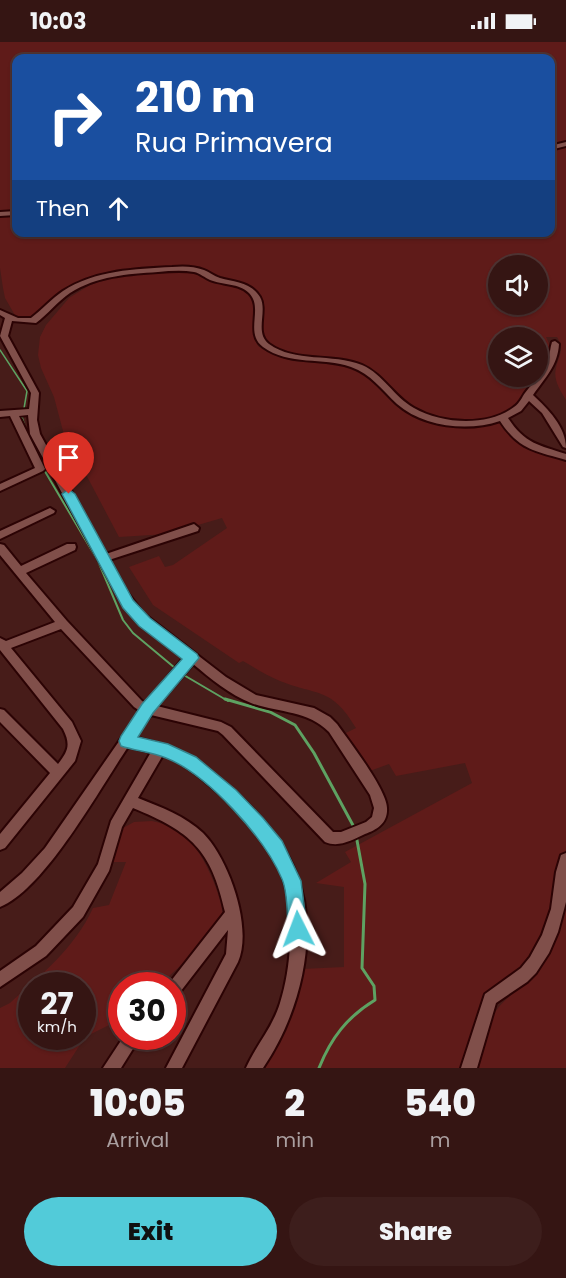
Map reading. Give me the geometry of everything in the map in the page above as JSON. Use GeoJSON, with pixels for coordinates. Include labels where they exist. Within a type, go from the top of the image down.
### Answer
{"type":"FeatureCollection","features":[{"type":"Feature","properties":{"kind":"street"},"geometry":{"type":"LineString","coordinates":[[0,488],[40,469],[23,412],[35,393],[4,336],[4,315],[23,321],[34,321],[64,294],[100,275],[154,270],[196,270],[213,278],[243,286],[252,292],[259,306],[256,326],[258,339],[274,351],[299,359],[348,363],[363,368],[377,378],[407,408],[433,418],[468,424],[503,418],[518,409],[551,366],[555,355],[555,344]]}},
{"type":"Feature","properties":{"kind":"street"},"geometry":{"type":"LineString","coordinates":[[528,395],[545,411],[566,445]]}},
{"type":"Feature","properties":{"kind":"street"},"geometry":{"type":"LineString","coordinates":[[0,414],[23,412]]}},
{"type":"Feature","properties":{"kind":"street"},"geometry":{"type":"LineString","coordinates":[[0,548],[63,624],[126,694],[141,707],[221,728],[247,750],[323,832],[335,839],[375,823],[381,808],[376,793],[327,721],[310,712],[253,699],[187,662],[133,610],[23,412]]}},
{"type":"Feature","properties":{"kind":"street"},"geometry":{"type":"LineString","coordinates":[[503,418],[524,445],[566,457]]}},
{"type":"Feature","properties":{"kind":"street"},"geometry":{"type":"LineString","coordinates":[[0,535],[50,511]]}},
{"type":"Feature","properties":{"kind":"street"},"geometry":{"type":"LineString","coordinates":[[104,558],[194,528]]}},
{"type":"Feature","properties":{"kind":"street"},"geometry":{"type":"LineString","coordinates":[[20,571],[71,547]]}},
{"type":"Feature","properties":{"kind":"street"},"geometry":{"type":"LineString","coordinates":[[0,844],[17,826],[73,753],[75,738],[2,644],[63,624]]}},
{"type":"Feature","properties":{"kind":"street"},"geometry":{"type":"LineString","coordinates":[[0,900],[25,882],[50,853],[147,709],[187,662]]}},
{"type":"Feature","properties":{"kind":"street"},"geometry":{"type":"LineString","coordinates":[[0,714],[57,772]]}},
{"type":"Feature","properties":{"kind":"street"},"geometry":{"type":"LineString","coordinates":[[127,741],[176,754],[190,762],[239,804],[276,847],[294,887],[297,938],[290,996],[279,1027],[254,1068]]}},
{"type":"Feature","properties":{"kind":"street"},"geometry":{"type":"LineString","coordinates":[[0,980],[41,951],[78,912],[100,874],[112,836],[159,749]]}},
{"type":"Feature","properties":{"kind":"street"},"geometry":{"type":"LineString","coordinates":[[130,801],[175,819],[197,835],[210,851],[221,870],[237,935],[233,957],[174,1068]]}},
{"type":"Feature","properties":{"kind":"street"},"geometry":{"type":"LineString","coordinates":[[469,1068],[490,999],[497,991],[517,981],[530,969],[547,940],[557,912],[561,875],[566,859]]}},
{"type":"Feature","properties":{"kind":"street"},"geometry":{"type":"LineString","coordinates":[[186,973],[233,913]]}},
{"type":"Feature","properties":{"kind":"street"},"geometry":{"type":"LineString","coordinates":[[111,1068],[124,1050]]}},
{"type":"Feature","properties":{"kind":"shaded area"},"geometry":{"type":"Polygon","coordinates":[[[0,42],[566,42],[566,142],[555,145],[555,54],[12,54],[12,212],[0,213],[0,42]]]}},
{"type":"Feature","properties":{"kind":"shaded area"},"geometry":{"type":"Polygon","coordinates":[[[566,145],[566,400],[555,377],[561,345],[557,337],[548,337],[548,327],[488,327],[488,387],[532,387],[520,402],[508,412],[484,420],[457,421],[430,416],[417,410],[407,404],[370,368],[357,362],[296,356],[267,344],[262,340],[254,292],[203,271],[161,268],[119,270],[98,274],[64,291],[36,318],[27,320],[16,317],[5,298],[0,268],[0,215],[12,214],[12,237],[555,237],[555,149],[566,145]]]}},
{"type":"Feature","properties":{"kind":"shaded area"},"geometry":{"type":"Polygon","coordinates":[[[159,272],[196,273],[247,292],[255,305],[253,325],[255,340],[258,346],[271,354],[293,361],[339,365],[359,370],[370,376],[405,409],[461,426],[488,424],[502,420],[523,447],[566,461],[566,850],[556,880],[550,921],[524,969],[492,991],[463,1068],[261,1068],[292,1008],[302,969],[344,967],[344,887],[316,883],[351,862],[345,852],[472,783],[465,763],[396,776],[389,764],[367,772],[344,734],[356,728],[339,705],[323,695],[275,679],[243,661],[239,663],[153,605],[129,567],[159,556],[165,567],[173,565],[227,528],[222,518],[167,534],[119,537],[63,431],[54,397],[41,368],[38,355],[40,337],[46,325],[69,298],[90,285],[115,277],[159,272]]]}},
{"type":"Feature","properties":{"kind":"shaded area"},"geometry":{"type":"Polygon","coordinates":[[[548,342],[551,350],[548,363],[548,342]]]}},
{"type":"Feature","properties":{"kind":"shaded area"},"geometry":{"type":"Polygon","coordinates":[[[152,821],[177,830],[185,836],[195,847],[211,876],[223,917],[197,951],[173,972],[108,972],[108,1026],[96,1032],[96,972],[44,972],[77,936],[93,908],[109,905],[126,862],[112,862],[123,828],[134,822],[152,821]]]}},
{"type":"Feature","properties":{"kind":"shaded area"},"geometry":{"type":"Polygon","coordinates":[[[566,878],[566,1068],[476,1068],[486,1031],[496,1011],[504,1001],[533,977],[548,955],[561,917],[566,878]]]}},
{"type":"Feature","properties":{"kind":"shaded area"},"geometry":{"type":"Polygon","coordinates":[[[18,996],[18,1050],[77,1050],[65,1068],[0,1068],[0,1008],[18,996]]]}},
{"type":"Feature","properties":{"kind":"waterway"},"geometry":{"type":"LineString","coordinates":[[0,350],[27,391],[22,419]]}},
{"type":"Feature","properties":{"kind":"waterway"},"geometry":{"type":"LineString","coordinates":[[22,419],[26,430]]}},
{"type":"Feature","properties":{"kind":"waterway"},"geometry":{"type":"LineString","coordinates":[[43,468],[98,561],[123,620],[133,633],[175,668]]}},
{"type":"Feature","properties":{"kind":"waterway"},"geometry":{"type":"LineString","coordinates":[[182,674],[228,701]]}},
{"type":"Feature","properties":{"kind":"waterway"},"geometry":{"type":"LineString","coordinates":[[225,699],[270,712],[295,725],[314,753],[355,829]]}},
{"type":"Feature","properties":{"kind":"waterway"},"geometry":{"type":"LineString","coordinates":[[319,1068],[341,1029],[375,1000],[374,986],[362,968],[365,884],[356,835]]}},
{"type":"Feature","properties":{"kind":"route"},"geometry":{"type":"LineString","coordinates":[[69,494],[128,604],[144,622],[191,658],[147,709],[127,741],[168,751],[190,762],[231,796],[257,824],[276,847],[292,881],[298,929]]}}]}
